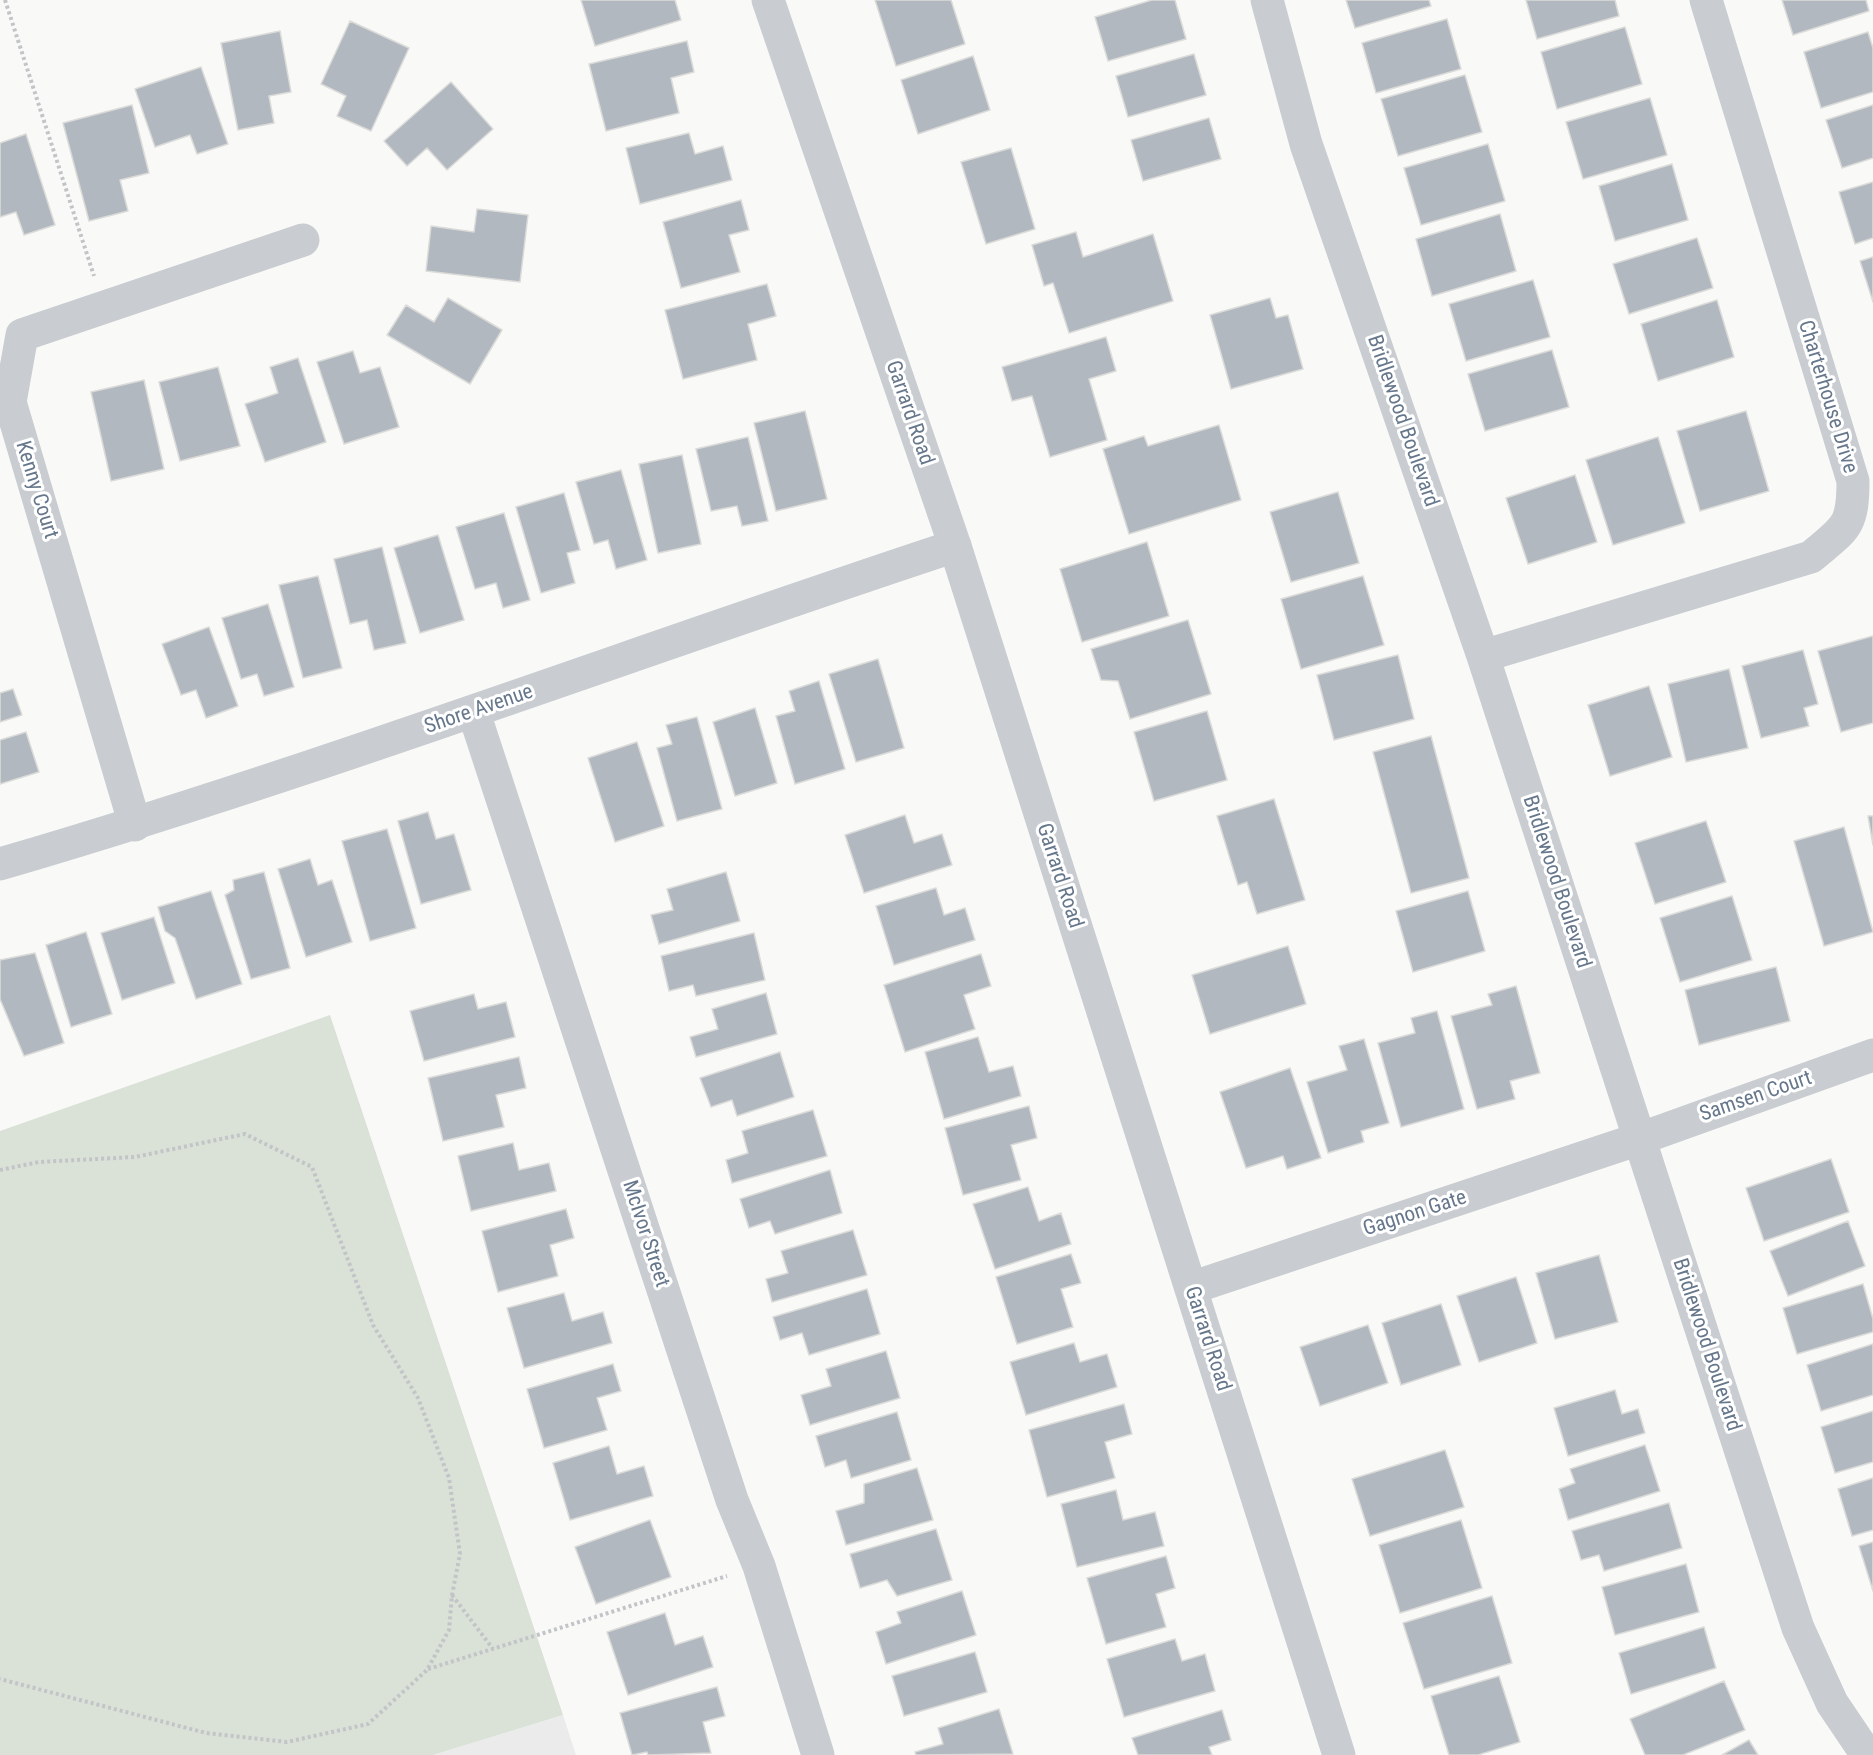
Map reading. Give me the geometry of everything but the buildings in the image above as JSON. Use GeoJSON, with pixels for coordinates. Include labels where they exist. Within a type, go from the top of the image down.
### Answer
{"type":"FeatureCollection","features":[{"type":"Feature","properties":{"kind":"street","name":"Garrard Road"},"geometry":{"type":"LineString","coordinates":[[768,0],[954,546],[1339,1755]]}},
{"type":"Feature","properties":{"kind":"street","name":"Bridlewood Boulevard"},"geometry":{"type":"LineString","coordinates":[[1267,0],[1306,144],[1483,656],[1798,1628],[1832,1703],[1867,1755]]}},
{"type":"Feature","properties":{"kind":"street","name":"Charterhouse Drive"},"geometry":{"type":"LineString","coordinates":[[1483,656],[1811,557],[1845,528],[1853,510],[1853,481],[1706,0]]}},
{"type":"Feature","properties":{"kind":"street","name":"Kenny Court"},"geometry":{"type":"LineString","coordinates":[[135,825],[10,402],[22,334],[303,240]]}},
{"type":"Feature","properties":{"kind":"street","name":"Shore Avenue"},"geometry":{"type":"LineString","coordinates":[[0,864],[135,825],[474,713],[954,546]]}},
{"type":"Feature","properties":{"kind":"street","name":"McIvor Street"},"geometry":{"type":"LineString","coordinates":[[474,713],[732,1500],[759,1566],[818,1755]]}},
{"type":"Feature","properties":{"kind":"street","name":"Samsen Court"},"geometry":{"type":"LineString","coordinates":[[1639,1139],[1873,1055]]}},
{"type":"Feature","properties":{"kind":"street","name":"Gagnon Gate"},"geometry":{"type":"LineString","coordinates":[[1191,1288],[1639,1139]]}},
{"type":"Feature","properties":{"kind":"path"},"geometry":{"type":"LineString","coordinates":[[5,0],[104,307]]}},
{"type":"Feature","properties":{"kind":"path"},"geometry":{"type":"LineString","coordinates":[[0,1170],[39,1162],[135,1157],[245,1134],[312,1167],[373,1324],[418,1398],[449,1478],[460,1554],[452,1595],[449,1630],[427,1670],[368,1724],[287,1742],[206,1733],[0,1679]]}},
{"type":"Feature","properties":{"kind":"path"},"geometry":{"type":"LineString","coordinates":[[427,1670],[759,1566]]}},
{"type":"Feature","properties":{"kind":"path"},"geometry":{"type":"LineString","coordinates":[[452,1595],[493,1649]]}},
{"type":"Feature","properties":{"kind":"shaded area"},"geometry":{"type":"Polygon","coordinates":[[[330,1015],[563,1715],[433,1755],[0,1755],[0,1131],[330,1015]]]}},
{"type":"Feature","properties":{"kind":"shaded area"},"geometry":{"type":"Polygon","coordinates":[[[563,1715],[576,1755],[433,1755],[563,1715]]]}}]}
